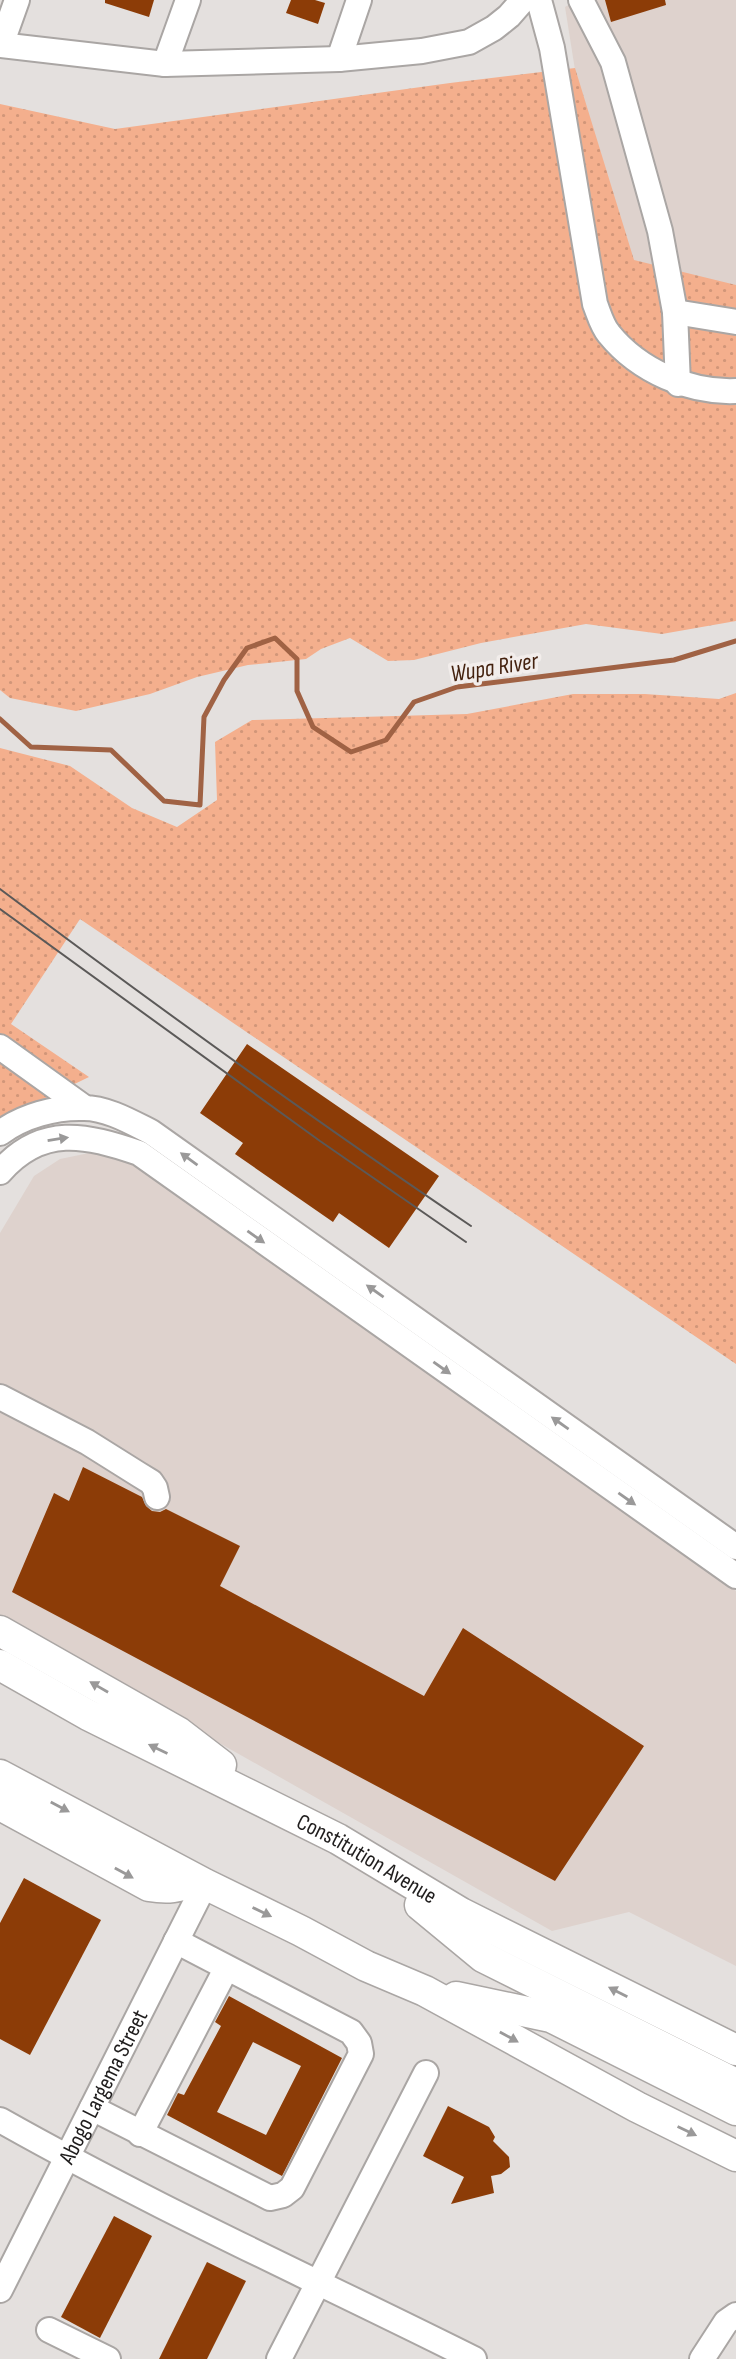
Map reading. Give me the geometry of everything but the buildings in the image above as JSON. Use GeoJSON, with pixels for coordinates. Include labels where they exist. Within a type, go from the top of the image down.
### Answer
{"type":"FeatureCollection","features":[{"type":"Feature","properties":{"kind":"main road"},"geometry":{"type":"LineString","coordinates":[[0,1631],[178,1732],[277,1808]]}},
{"type":"Feature","properties":{"kind":"main road","name":"Constitution Avenue"},"geometry":{"type":"LineString","coordinates":[[0,1665],[88,1715],[338,1839],[461,1913],[736,2050]]}},
{"type":"Feature","properties":{"kind":"main road"},"geometry":{"type":"LineString","coordinates":[[0,1775],[200,1882],[366,1966],[425,1991],[638,2106],[736,2155]]}},
{"type":"Feature","properties":{"kind":"main road"},"geometry":{"type":"LineString","coordinates":[[0,1805],[149,1886],[181,1888],[200,1882]]}},
{"type":"Feature","properties":{"kind":"main road"},"geometry":{"type":"LineString","coordinates":[[372,1859],[427,1911],[483,1957],[671,2064],[736,2110]]}},
{"type":"Feature","properties":{"kind":"main road"},"geometry":{"type":"LineString","coordinates":[[425,1991],[551,2017],[671,2064],[736,2084]]}},
{"type":"Feature","properties":{"kind":"street"},"geometry":{"type":"LineString","coordinates":[[17,0],[0,45],[164,64],[339,59],[422,51],[469,42],[494,28],[523,0]]}},
{"type":"Feature","properties":{"kind":"street"},"geometry":{"type":"LineString","coordinates":[[164,64],[188,0]]}},
{"type":"Feature","properties":{"kind":"street"},"geometry":{"type":"LineString","coordinates":[[339,59],[359,0]]}},
{"type":"Feature","properties":{"kind":"street"},"geometry":{"type":"LineString","coordinates":[[539,0],[552,48],[595,304],[607,333],[635,359],[678,384],[736,391]]}},
{"type":"Feature","properties":{"kind":"street"},"geometry":{"type":"LineString","coordinates":[[581,0],[613,62],[660,231],[675,312],[678,384]]}},
{"type":"Feature","properties":{"kind":"street"},"geometry":{"type":"LineString","coordinates":[[675,312],[736,322]]}},
{"type":"Feature","properties":{"kind":"street"},"geometry":{"type":"LineString","coordinates":[[0,1047],[85,1108]]}},
{"type":"Feature","properties":{"kind":"street"},"geometry":{"type":"LineString","coordinates":[[0,1133],[11,1125],[46,1112],[85,1108],[118,1116],[151,1132],[736,1547]]}},
{"type":"Feature","properties":{"kind":"street"},"geometry":{"type":"LineString","coordinates":[[0,1172],[28,1148],[53,1139],[81,1136],[139,1153],[736,1576]]}},
{"type":"Feature","properties":{"kind":"street"},"geometry":{"type":"LineString","coordinates":[[0,1397],[87,1442],[151,1482],[158,1497]]}},
{"type":"Feature","properties":{"kind":"street","name":"Abogo Largema Street"},"geometry":{"type":"LineString","coordinates":[[0,2290],[176,1941],[200,1882]]}},
{"type":"Feature","properties":{"kind":"street"},"geometry":{"type":"LineString","coordinates":[[92,2108],[270,2198],[282,2195],[292,2188],[361,2054],[359,2043],[351,2032],[176,1941]]}},
{"type":"Feature","properties":{"kind":"street"},"geometry":{"type":"LineString","coordinates":[[140,2134],[226,1969]]}},
{"type":"Feature","properties":{"kind":"street"},"geometry":{"type":"LineString","coordinates":[[279,2359],[426,2073]]}},
{"type":"Feature","properties":{"kind":"street"},"geometry":{"type":"LineString","coordinates":[[0,2120],[68,2158],[474,2359]]}},
{"type":"Feature","properties":{"kind":"street"},"geometry":{"type":"LineString","coordinates":[[702,2359],[726,2322],[736,2315]]}},
{"type":"Feature","properties":{"kind":"street"},"geometry":{"type":"LineString","coordinates":[[49,2330],[108,2359]]}},
{"type":"Feature","properties":{"kind":"shaded area"},"geometry":{"type":"Polygon","coordinates":[[[577,0],[736,0],[736,296],[605,259],[565,7],[577,0]]]}},
{"type":"Feature","properties":{"kind":"shaded area"},"geometry":{"type":"Polygon","coordinates":[[[575,68],[634,260],[736,285],[736,621],[662,634],[586,624],[481,643],[414,660],[388,661],[350,638],[321,649],[306,659],[248,665],[197,677],[150,694],[76,711],[10,698],[0,690],[0,104],[115,129],[575,68]]]}},
{"type":"Feature","properties":{"kind":"shaded area"},"geometry":{"type":"Polygon","coordinates":[[[736,693],[736,1364],[80,919],[11,1024],[89,1077],[0,1120],[0,748],[70,766],[132,808],[177,827],[217,800],[215,742],[252,720],[467,714],[573,694],[645,694],[719,699],[736,693]]]}},
{"type":"Feature","properties":{"kind":"shaded area"},"geometry":{"type":"Polygon","coordinates":[[[99,1151],[134,1161],[736,1591],[736,1966],[629,1912],[552,1931],[0,1619],[0,1233],[34,1176],[60,1159],[99,1151]]]}},
{"type":"Feature","properties":{"kind":"waterway","name":"Wupa River"},"geometry":{"type":"LineString","coordinates":[[0,719],[31,747],[111,750],[164,801],[200,805],[204,717],[224,680],[247,648],[275,638],[297,659],[297,691],[313,727],[351,752],[386,740],[414,702],[457,687],[674,660],[736,641]]}},
{"type":"Feature","properties":{"kind":"tram line"},"geometry":{"type":"LineString","coordinates":[[0,889],[234,1060],[471,1226]]}},
{"type":"Feature","properties":{"kind":"tram line"},"geometry":{"type":"LineString","coordinates":[[0,909],[320,1141],[466,1242]]}}]}
